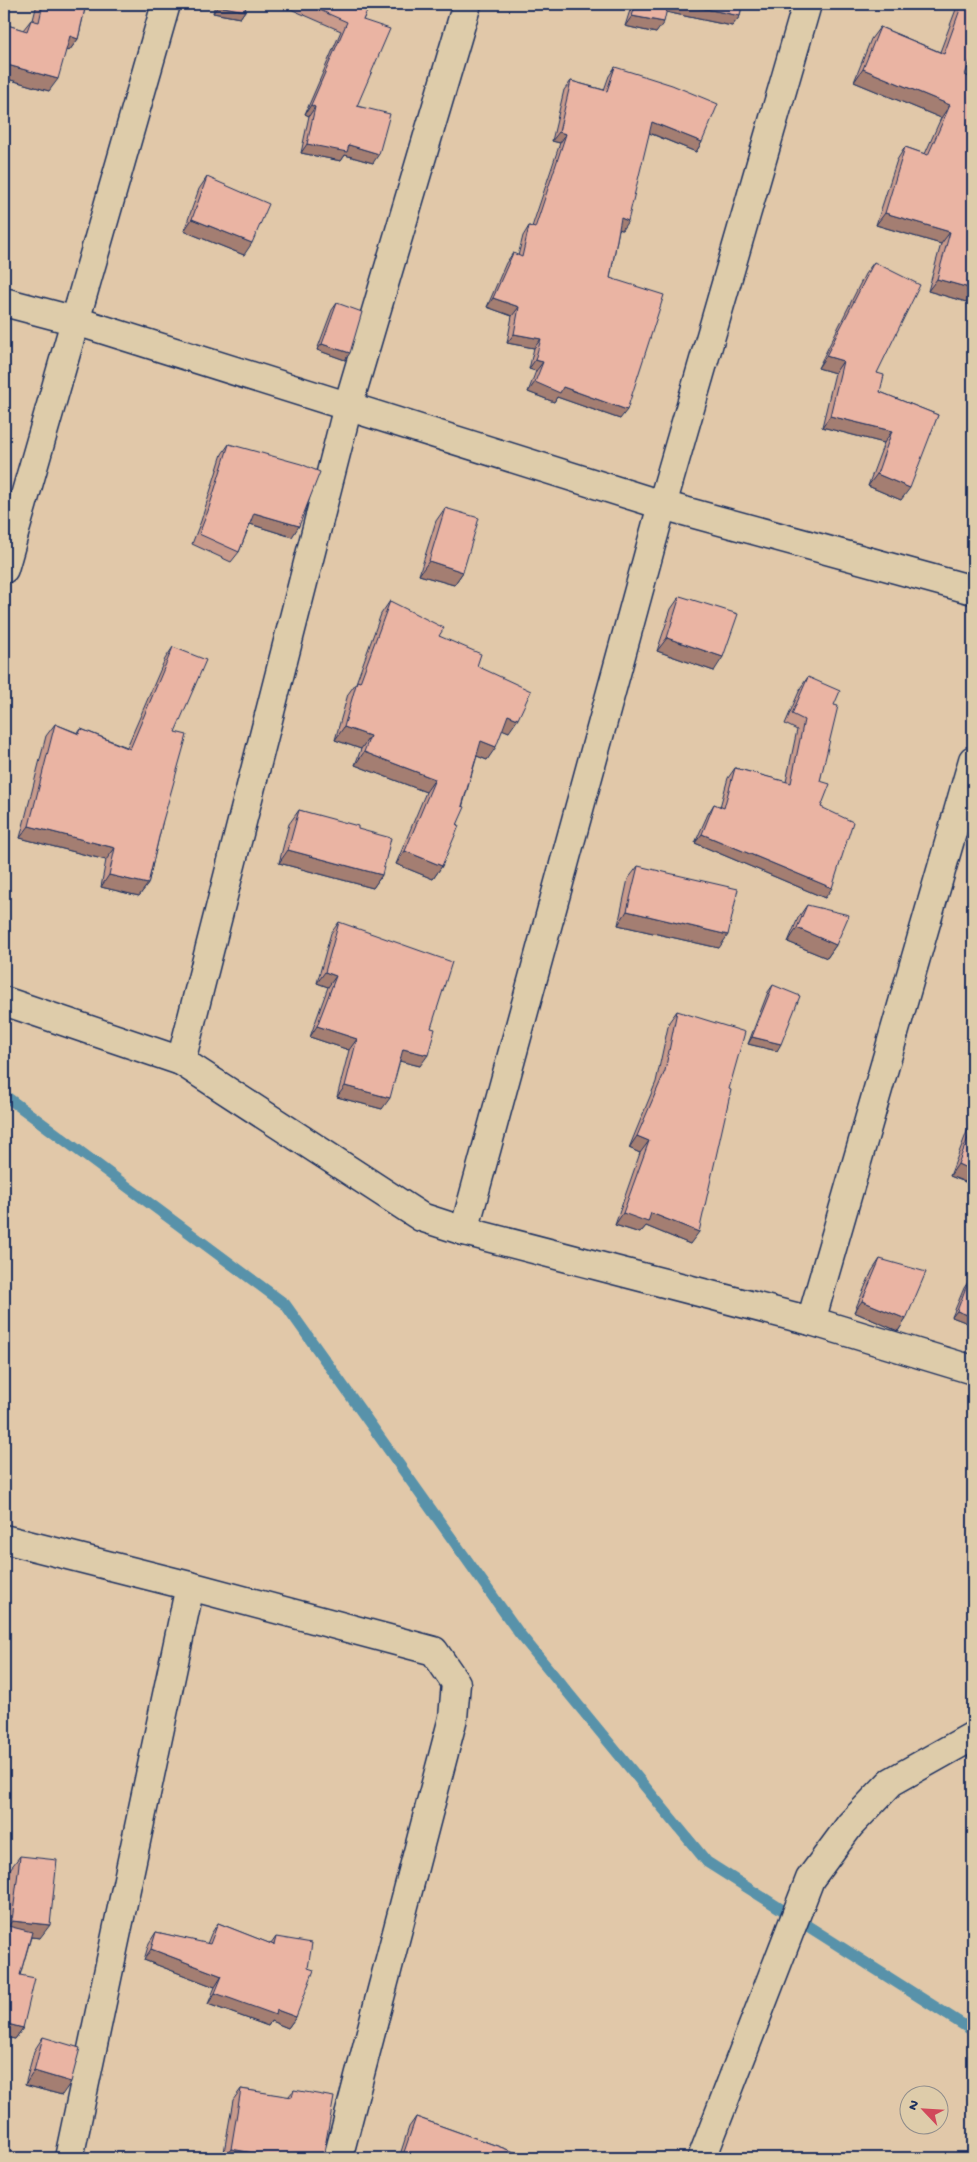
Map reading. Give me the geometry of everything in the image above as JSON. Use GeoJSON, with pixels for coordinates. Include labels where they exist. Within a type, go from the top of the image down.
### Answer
{"type":"FeatureCollection","features":[{"type":"Feature","properties":{"kind":"street"},"geometry":{"type":"LineString","coordinates":[[4,569],[166,4]]}},
{"type":"Feature","properties":{"kind":"street"},"geometry":{"type":"LineString","coordinates":[[181,1061],[348,406],[468,4]]}},
{"type":"Feature","properties":{"kind":"street"},"geometry":{"type":"LineString","coordinates":[[464,1231],[662,505],[808,4]]}},
{"type":"Feature","properties":{"kind":"street"},"geometry":{"type":"LineString","coordinates":[[4,302],[76,321],[662,505],[973,590]]}},
{"type":"Feature","properties":{"kind":"street"},"geometry":{"type":"LineString","coordinates":[[811,1321],[973,760]]}},
{"type":"Feature","properties":{"kind":"street"},"geometry":{"type":"LineString","coordinates":[[4,1001],[181,1061],[421,1217],[464,1231],[811,1321],[973,1370]]}},
{"type":"Feature","properties":{"kind":"street"},"geometry":{"type":"LineString","coordinates":[[4,1539],[434,1651],[456,1683],[453,1718],[338,2158]]}},
{"type":"Feature","properties":{"kind":"street"},"geometry":{"type":"LineString","coordinates":[[69,2158],[190,1586]]}},
{"type":"Feature","properties":{"kind":"street"},"geometry":{"type":"LineString","coordinates":[[702,2158],[810,1879],[850,1825],[891,1782],[973,1736]]}},
{"type":"Feature","properties":{"kind":"building"},"geometry":{"type":"Polygon","coordinates":[[[43,4],[86,4],[78,39],[70,36],[58,79],[4,64],[4,24],[27,31],[31,20],[39,22],[43,4]]]}},
{"type":"Feature","properties":{"kind":"building"},"geometry":{"type":"Polygon","coordinates":[[[218,4],[246,4],[245,11],[218,6],[218,4]]]}},
{"type":"Feature","properties":{"kind":"building"},"geometry":{"type":"Polygon","coordinates":[[[306,4],[370,4],[363,20],[390,29],[357,106],[390,114],[379,154],[349,145],[347,152],[307,144],[315,107],[311,105],[347,22],[306,4]]]}},
{"type":"Feature","properties":{"kind":"building"},"geometry":{"type":"Polygon","coordinates":[[[636,4],[668,4],[664,22],[632,16],[636,4]]]}},
{"type":"Feature","properties":{"kind":"building"},"geometry":{"type":"Polygon","coordinates":[[[682,4],[742,4],[740,16],[682,4]]]}},
{"type":"Feature","properties":{"kind":"building"},"geometry":{"type":"Polygon","coordinates":[[[962,4],[973,4],[973,53],[965,75],[973,79],[973,289],[937,279],[950,232],[885,213],[905,147],[928,155],[950,105],[863,69],[880,27],[944,54],[962,4]]]}},
{"type":"Feature","properties":{"kind":"building"},"geometry":{"type":"Polygon","coordinates":[[[615,67],[672,85],[718,104],[702,142],[652,122],[628,221],[621,218],[610,278],[664,295],[627,410],[563,387],[560,393],[535,382],[543,362],[535,360],[541,339],[514,334],[519,307],[493,298],[513,253],[522,257],[529,226],[535,228],[566,134],[559,132],[571,81],[607,91],[615,67]]]}},
{"type":"Feature","properties":{"kind":"building"},"geometry":{"type":"Polygon","coordinates":[[[207,177],[269,204],[252,243],[192,219],[207,177]]]}},
{"type":"Feature","properties":{"kind":"building"},"geometry":{"type":"Polygon","coordinates":[[[874,262],[920,285],[877,373],[884,375],[880,392],[938,415],[910,488],[877,474],[892,431],[830,416],[843,361],[826,356],[874,262]]]}},
{"type":"Feature","properties":{"kind":"building"},"geometry":{"type":"Polygon","coordinates":[[[337,303],[362,312],[350,353],[322,344],[337,303]]]}},
{"type":"Feature","properties":{"kind":"building"},"geometry":{"type":"Polygon","coordinates":[[[229,444],[301,464],[320,472],[299,526],[254,513],[239,552],[199,534],[229,444]]]}},
{"type":"Feature","properties":{"kind":"building"},"geometry":{"type":"Polygon","coordinates":[[[445,508],[479,518],[463,572],[429,561],[445,508]]]}},
{"type":"Feature","properties":{"kind":"building"},"geometry":{"type":"Polygon","coordinates":[[[680,596],[738,614],[723,657],[667,638],[680,596]]]}},
{"type":"Feature","properties":{"kind":"building"},"geometry":{"type":"Polygon","coordinates":[[[390,601],[444,628],[439,636],[481,654],[477,666],[531,691],[518,719],[508,715],[496,747],[481,741],[462,806],[465,807],[442,866],[405,851],[435,779],[364,752],[370,736],[344,727],[357,681],[360,682],[390,601]]]}},
{"type":"Feature","properties":{"kind":"building"},"geometry":{"type":"Polygon","coordinates":[[[173,647],[206,660],[175,732],[187,735],[162,824],[148,884],[109,875],[115,848],[29,826],[55,724],[79,734],[81,729],[130,749],[173,647]]]}},
{"type":"Feature","properties":{"kind":"building"},"geometry":{"type":"Polygon","coordinates":[[[808,677],[840,691],[834,705],[838,706],[820,781],[830,784],[821,807],[853,822],[832,888],[702,834],[714,804],[724,808],[735,768],[791,783],[804,720],[792,714],[808,677]]]}},
{"type":"Feature","properties":{"kind":"building"},"geometry":{"type":"Polygon","coordinates":[[[299,810],[358,826],[358,829],[391,838],[382,875],[288,850],[299,810]]]}},
{"type":"Feature","properties":{"kind":"building"},"geometry":{"type":"Polygon","coordinates":[[[638,866],[738,889],[728,935],[627,911],[638,866]]]}},
{"type":"Feature","properties":{"kind":"building"},"geometry":{"type":"Polygon","coordinates":[[[807,905],[849,915],[836,945],[797,928],[807,905]]]}},
{"type":"Feature","properties":{"kind":"building"},"geometry":{"type":"Polygon","coordinates":[[[339,922],[452,962],[431,1028],[435,1029],[428,1055],[403,1049],[390,1098],[345,1086],[357,1039],[317,1026],[336,976],[325,972],[339,922]]]}},
{"type":"Feature","properties":{"kind":"building"},"geometry":{"type":"Polygon","coordinates":[[[773,985],[800,996],[781,1044],[752,1037],[773,985]]]}},
{"type":"Feature","properties":{"kind":"building"},"geometry":{"type":"Polygon","coordinates":[[[677,1011],[745,1032],[729,1089],[731,1090],[699,1232],[651,1213],[648,1222],[623,1213],[649,1141],[637,1136],[665,1071],[677,1011]]]}},
{"type":"Feature","properties":{"kind":"building"},"geometry":{"type":"Polygon","coordinates":[[[973,1125],[973,1171],[958,1164],[973,1125]]]}},
{"type":"Feature","properties":{"kind":"building"},"geometry":{"type":"Polygon","coordinates":[[[880,1259],[926,1272],[906,1319],[862,1301],[880,1259]]]}},
{"type":"Feature","properties":{"kind":"building"},"geometry":{"type":"Polygon","coordinates":[[[968,1282],[973,1283],[973,1317],[957,1311],[968,1282]]]}},
{"type":"Feature","properties":{"kind":"building"},"geometry":{"type":"Polygon","coordinates":[[[20,1856],[57,1860],[50,1925],[12,1921],[20,1856]]]}},
{"type":"Feature","properties":{"kind":"building"},"geometry":{"type":"Polygon","coordinates":[[[218,1923],[274,1945],[276,1937],[312,1943],[308,1968],[314,1970],[296,2017],[277,2010],[276,2015],[215,1993],[222,1976],[151,1949],[156,1932],[210,1944],[218,1923]]]}},
{"type":"Feature","properties":{"kind":"building"},"geometry":{"type":"Polygon","coordinates":[[[4,1925],[32,1932],[20,1975],[35,1978],[23,2028],[4,2023],[4,1925]]]}},
{"type":"Feature","properties":{"kind":"building"},"geometry":{"type":"Polygon","coordinates":[[[43,2037],[80,2048],[71,2082],[34,2071],[43,2037]]]}},
{"type":"Feature","properties":{"kind":"building"},"geometry":{"type":"Polygon","coordinates":[[[241,2089],[292,2097],[294,2090],[334,2097],[323,2158],[282,2158],[231,2149],[241,2089]]]}},
{"type":"Feature","properties":{"kind":"building"},"geometry":{"type":"Polygon","coordinates":[[[416,2117],[531,2158],[402,2158],[416,2117]]]}},
{"type":"Feature","properties":{"kind":"waterway"},"geometry":{"type":"LineString","coordinates":[[4,1095],[285,1304],[519,1633],[707,1862],[973,2031]]}}]}
